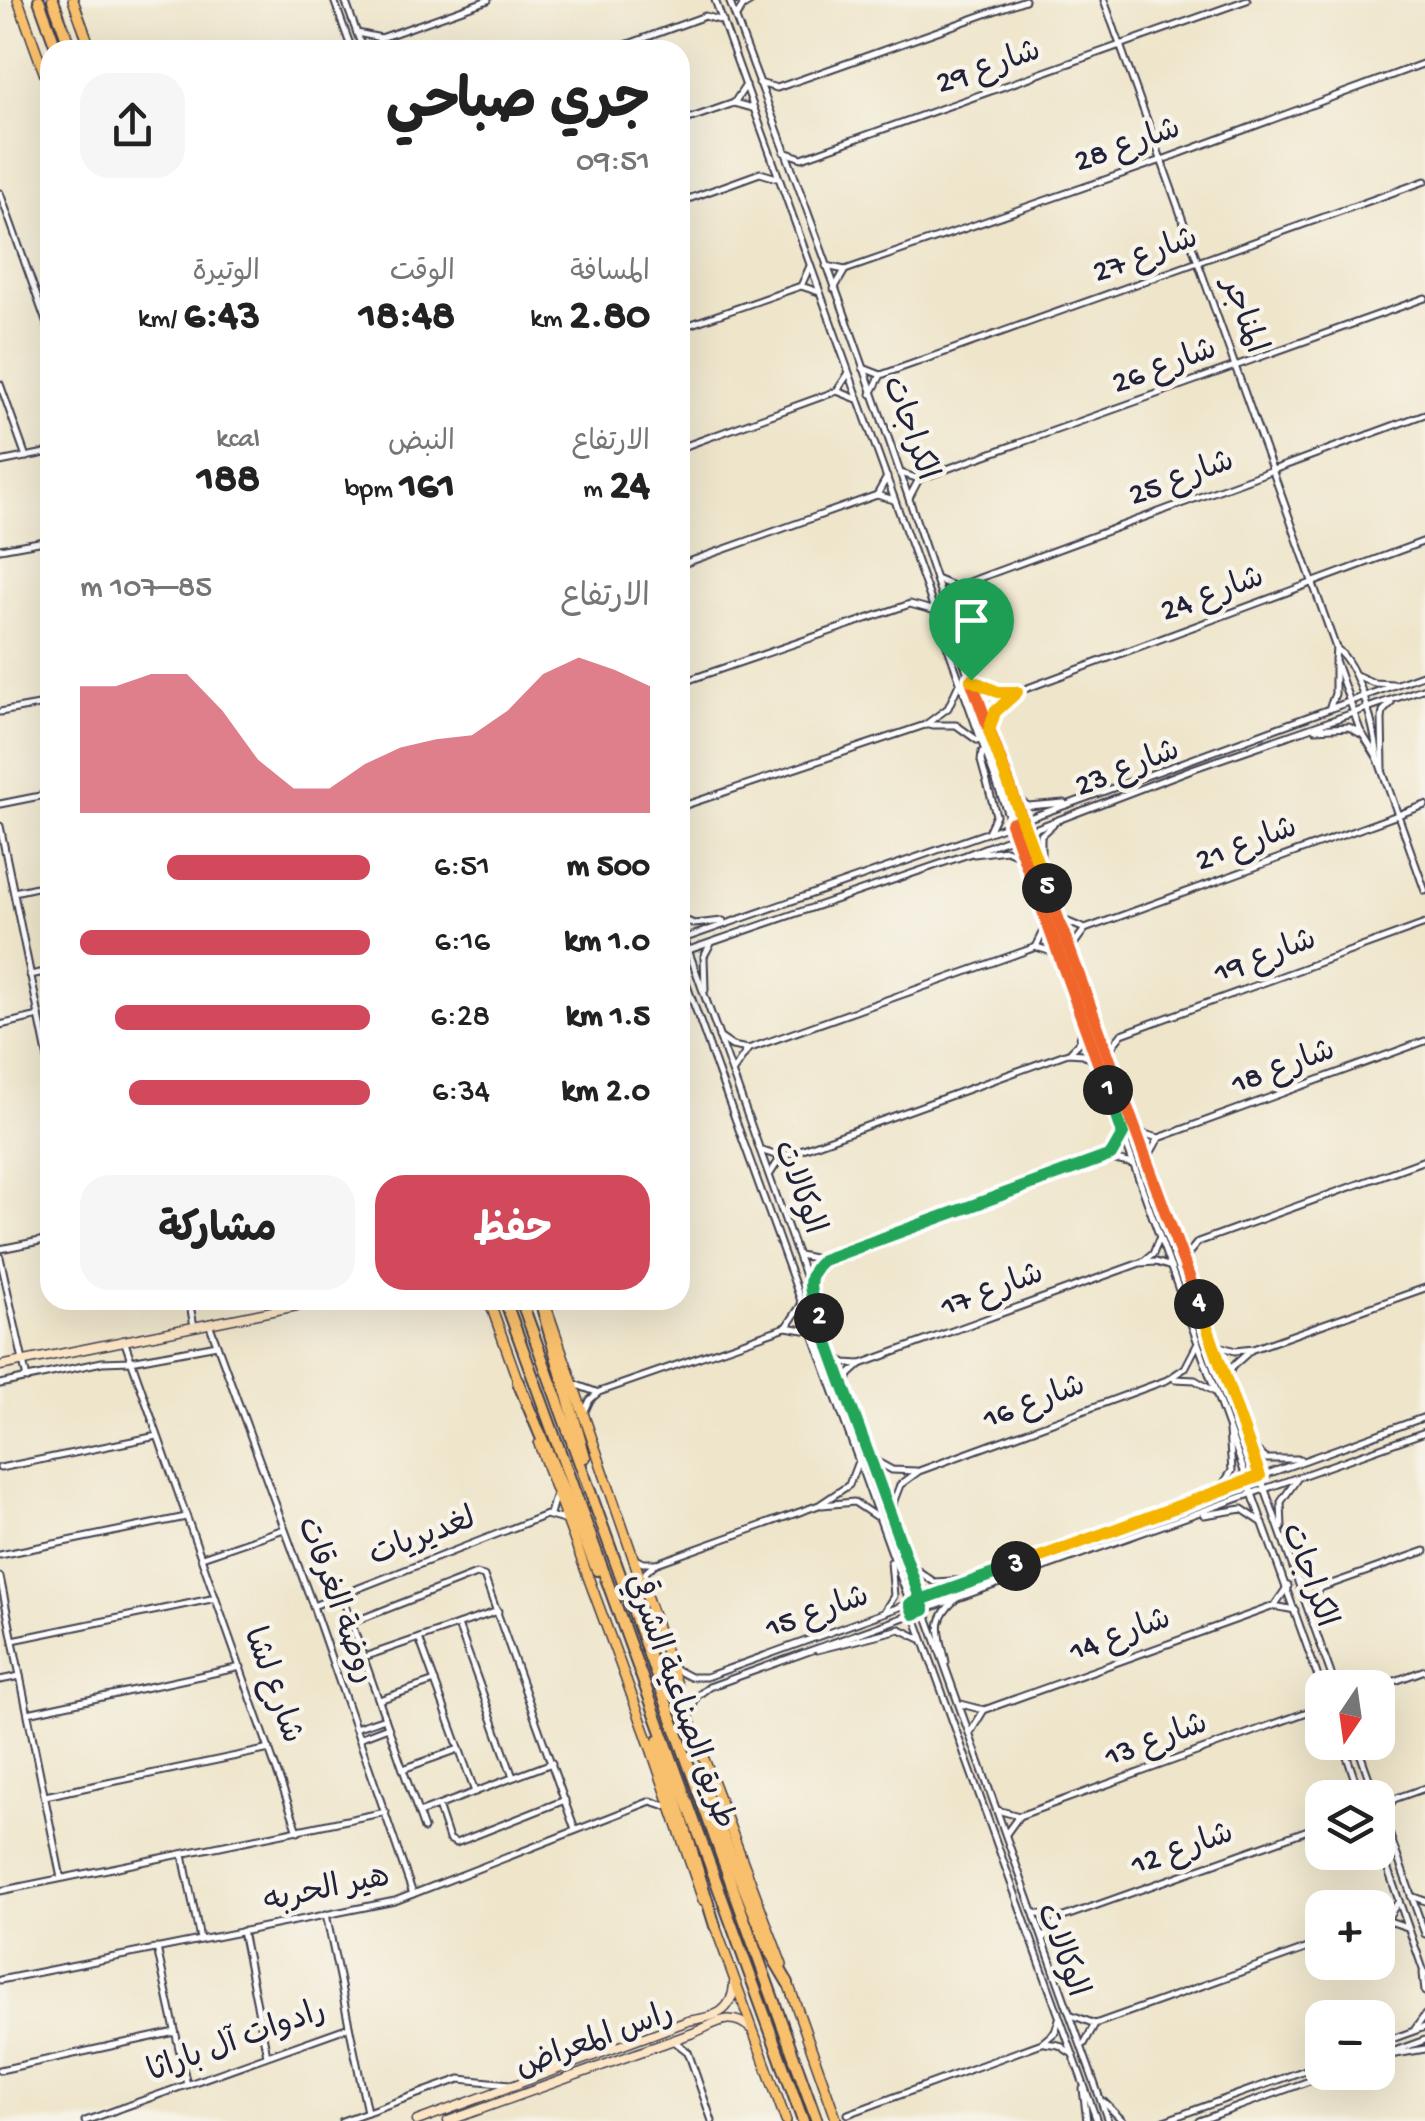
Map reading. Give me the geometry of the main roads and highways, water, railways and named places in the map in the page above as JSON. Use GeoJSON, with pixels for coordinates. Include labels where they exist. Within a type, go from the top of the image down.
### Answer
{"type":"FeatureCollection","features":[{"type":"Feature","properties":{"kind":"highway"},"geometry":{"type":"LineString","coordinates":[[39,0],[53,40]]}},
{"type":"Feature","properties":{"kind":"highway"},"geometry":{"type":"LineString","coordinates":[[53,0],[67,40]]}},
{"type":"Feature","properties":{"kind":"highway","name":"طريق الصناعية الشرقي"},"geometry":{"type":"LineString","coordinates":[[509,1310],[802,2121]]}},
{"type":"Feature","properties":{"kind":"highway","name":"طريق الصناعية الشرقي"},"geometry":{"type":"LineString","coordinates":[[525,1310],[817,2121]]}},
{"type":"Feature","properties":{"kind":"highway"},"geometry":{"type":"LineString","coordinates":[[544,1310],[594,1497]]}},
{"type":"Feature","properties":{"kind":"highway"},"geometry":{"type":"LineString","coordinates":[[518,1382],[584,1542],[615,1602]]}},
{"type":"Feature","properties":{"kind":"highway"},"geometry":{"type":"LineString","coordinates":[[643,1682],[715,1926]]}},
{"type":"Feature","properties":{"kind":"highway"},"geometry":{"type":"LineString","coordinates":[[691,1768],[719,1821],[771,1954],[788,1983]]}},
{"type":"Feature","properties":{"kind":"main road"},"geometry":{"type":"LineString","coordinates":[[18,0],[40,60]]}},
{"type":"Feature","properties":{"kind":"main road"},"geometry":{"type":"LineString","coordinates":[[73,0],[88,40]]}},
{"type":"Feature","properties":{"kind":"main road","name":"طريق الصناعية الشرقي"},"geometry":{"type":"LineString","coordinates":[[493,1310],[694,1882],[734,1974],[786,2121]]}},
{"type":"Feature","properties":{"kind":"main road","name":"طريق الصناعية الشرقي"},"geometry":{"type":"LineString","coordinates":[[545,1310],[689,1719],[837,2121]]}}]}
